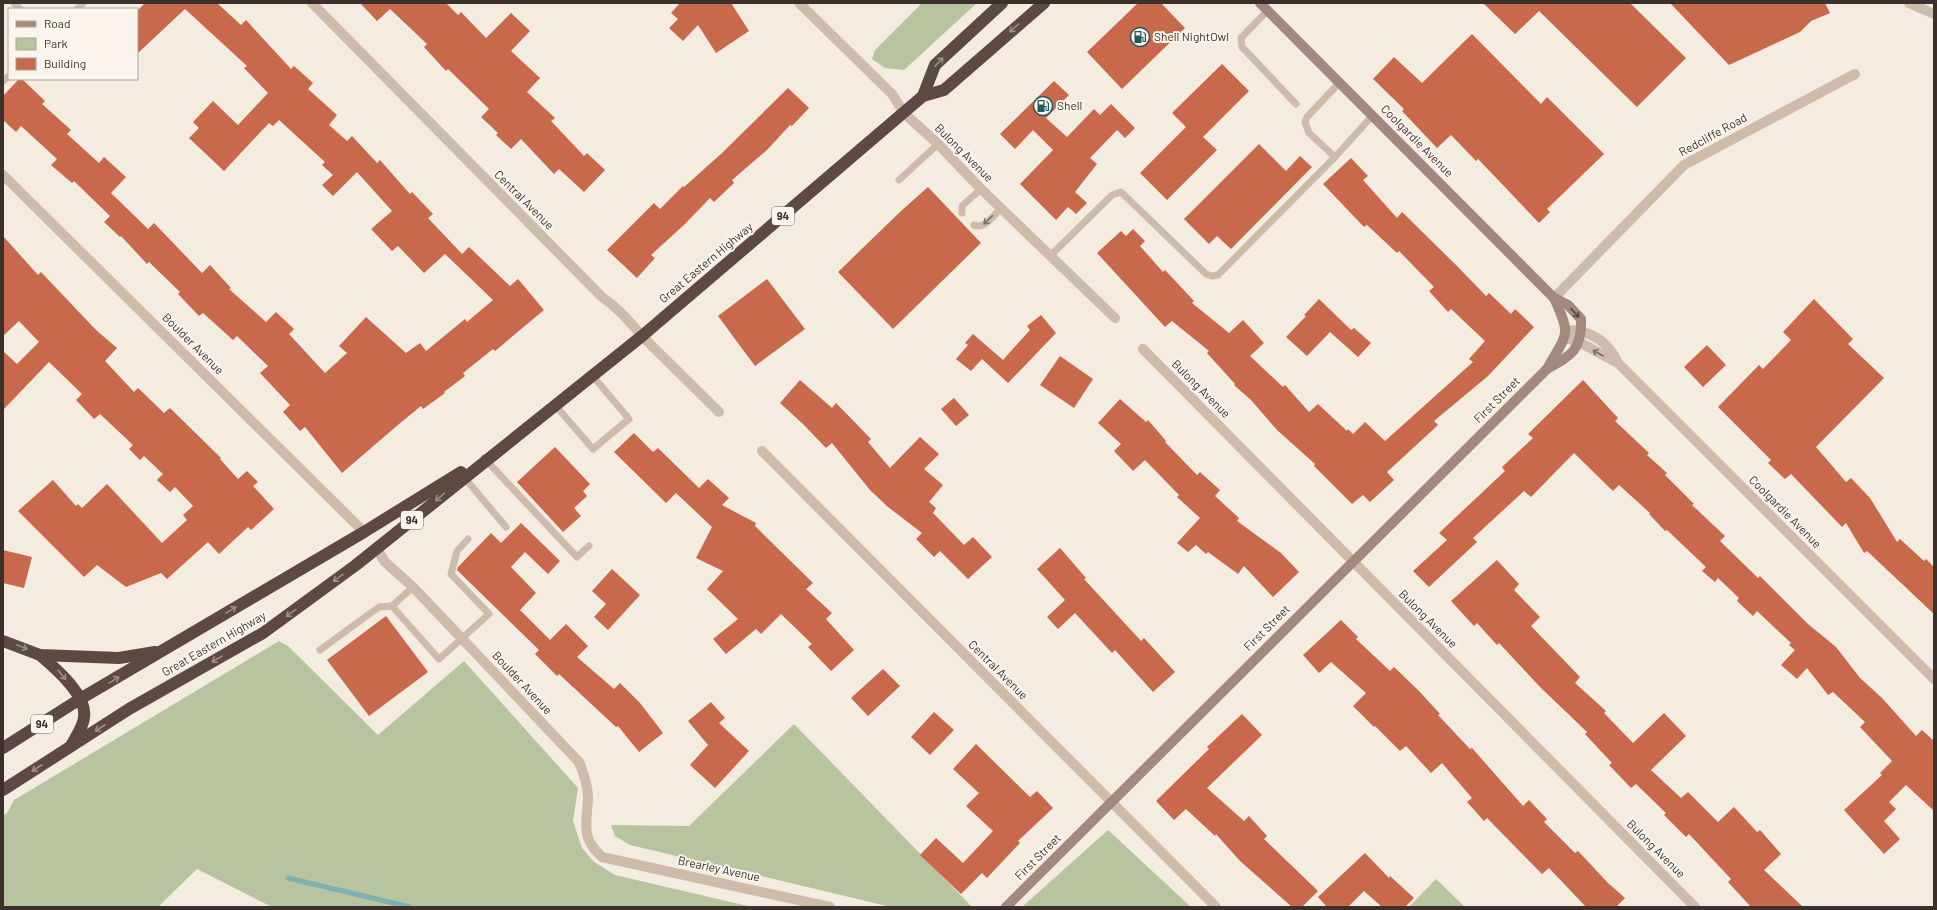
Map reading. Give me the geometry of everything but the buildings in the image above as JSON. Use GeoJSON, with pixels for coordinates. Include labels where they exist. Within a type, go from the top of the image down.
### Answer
{"type":"FeatureCollection","features":[{"type":"Feature","properties":{"kind":"highway","name":"Great Eastern Highway"},"geometry":{"type":"LineString","coordinates":[[923,96],[935,65],[1002,3]]}},
{"type":"Feature","properties":{"kind":"highway","name":"Great Eastern Highway"},"geometry":{"type":"LineString","coordinates":[[3,748],[80,699],[462,475],[485,459],[642,336],[923,96],[944,90],[1044,3]]}},
{"type":"Feature","properties":{"kind":"highway","name":"Great Eastern Highway"},"geometry":{"type":"LineString","coordinates":[[3,790],[129,709],[263,633],[376,548],[462,475]]}},
{"type":"Feature","properties":{"kind":"highway"},"geometry":{"type":"LineString","coordinates":[[3,641],[40,654],[119,658],[163,651]]}},
{"type":"Feature","properties":{"kind":"highway"},"geometry":{"type":"LineString","coordinates":[[40,654],[59,671],[80,699],[84,710],[84,716],[70,747]]}},
{"type":"Feature","properties":{"kind":"street","name":"Central Avenue"},"geometry":{"type":"LineString","coordinates":[[312,3],[602,297],[617,308],[642,336],[719,412]]}},
{"type":"Feature","properties":{"kind":"street","name":"Bulong Avenue"},"geometry":{"type":"LineString","coordinates":[[799,3],[892,94],[904,113],[938,144],[981,189],[1115,318]]}},
{"type":"Feature","properties":{"kind":"street"},"geometry":{"type":"LineString","coordinates":[[1909,3],[1932,14]]}},
{"type":"Feature","properties":{"kind":"street","name":"Coolgardie Avenue"},"geometry":{"type":"LineString","coordinates":[[1264,7],[1554,298],[1568,305],[1576,312],[1581,319],[1580,336]]}},
{"type":"Feature","properties":{"kind":"street","name":"Redcliffe Road"},"geometry":{"type":"LineString","coordinates":[[1554,298],[1684,165],[1855,74]]}},
{"type":"Feature","properties":{"kind":"street","name":"Boulder Avenue"},"geometry":{"type":"LineString","coordinates":[[3,175],[364,532]]}},
{"type":"Feature","properties":{"kind":"street","name":"Coolgardie Avenue"},"geometry":{"type":"LineString","coordinates":[[1554,298],[1566,334],[1600,340],[1613,352],[1618,363],[1934,679]]}},
{"type":"Feature","properties":{"kind":"street","name":"First Street"},"geometry":{"type":"LineString","coordinates":[[1547,369],[1566,334]]}},
{"type":"Feature","properties":{"kind":"street","name":"First Street"},"geometry":{"type":"LineString","coordinates":[[1006,907],[1547,369],[1570,356],[1580,336]]}},
{"type":"Feature","properties":{"kind":"street","name":"Bulong Avenue"},"geometry":{"type":"LineString","coordinates":[[1143,349],[1695,907]]}},
{"type":"Feature","properties":{"kind":"street","name":"Central Avenue"},"geometry":{"type":"LineString","coordinates":[[762,451],[1216,907]]}},
{"type":"Feature","properties":{"kind":"street","name":"Boulder Avenue"},"geometry":{"type":"LineString","coordinates":[[376,548],[385,562],[413,587],[579,762],[586,777],[588,798],[585,822],[588,837],[594,850],[602,857]]}},
{"type":"Feature","properties":{"kind":"street","name":"Brearley Avenue"},"geometry":{"type":"LineString","coordinates":[[602,857],[830,907]]}},
{"type":"Feature","properties":{"kind":"lane"},"geometry":{"type":"LineString","coordinates":[[1264,7],[1241,38],[1240,42],[1242,47],[1296,104]]}},
{"type":"Feature","properties":{"kind":"lane"},"geometry":{"type":"LineString","coordinates":[[1335,157],[1309,133],[1305,122],[1307,117],[1340,82]]}},
{"type":"Feature","properties":{"kind":"lane"},"geometry":{"type":"LineString","coordinates":[[1050,256],[1112,195],[1122,192],[1206,274],[1212,276],[1218,275],[1335,157],[1373,115]]}},
{"type":"Feature","properties":{"kind":"lane"},"geometry":{"type":"LineString","coordinates":[[899,180],[938,144]]}},
{"type":"Feature","properties":{"kind":"lane"},"geometry":{"type":"LineString","coordinates":[[962,212],[962,206],[981,189]]}},
{"type":"Feature","properties":{"kind":"lane"},"geometry":{"type":"LineString","coordinates":[[974,225],[977,227],[984,225],[1001,208]]}},
{"type":"Feature","properties":{"kind":"lane"},"geometry":{"type":"LineString","coordinates":[[555,404],[592,449],[629,419],[592,375]]}},
{"type":"Feature","properties":{"kind":"lane"},"geometry":{"type":"LineString","coordinates":[[485,459],[577,557],[588,546]]}},
{"type":"Feature","properties":{"kind":"lane"},"geometry":{"type":"LineString","coordinates":[[462,475],[506,527]]}},
{"type":"Feature","properties":{"kind":"lane"},"geometry":{"type":"LineString","coordinates":[[392,606],[439,659],[489,614],[451,574],[457,551],[468,539]]}},
{"type":"Feature","properties":{"kind":"lane"},"geometry":{"type":"LineString","coordinates":[[320,650],[379,607],[392,606],[413,587]]}},
{"type":"Feature","properties":{"kind":"green space"},"geometry":{"type":"Polygon","coordinates":[[[922,3],[977,3],[904,70],[885,68],[872,59],[875,50],[922,3]]]}},
{"type":"Feature","properties":{"kind":"green space"},"geometry":{"type":"Polygon","coordinates":[[[279,641],[288,646],[378,735],[464,661],[578,788],[573,821],[582,848],[594,862],[615,875],[752,907],[272,907],[197,869],[158,907],[3,907],[3,815],[7,813],[14,800],[279,641]]]}},
{"type":"Feature","properties":{"kind":"green space"},"geometry":{"type":"Polygon","coordinates":[[[794,724],[972,907],[891,907],[630,845],[615,836],[611,825],[689,826],[794,724]]]}},
{"type":"Feature","properties":{"kind":"green space"},"geometry":{"type":"Polygon","coordinates":[[[1108,830],[1191,907],[1022,907],[1108,830]]]}},
{"type":"Feature","properties":{"kind":"green space"},"geometry":{"type":"Polygon","coordinates":[[[1436,879],[1465,907],[1409,907],[1436,879]]]}},
{"type":"Feature","properties":{"kind":"waterway"},"geometry":{"type":"LineString","coordinates":[[288,878],[410,907]]}},
{"type":"Feature","properties":{"kind":"place","name":"Shell NightOwl"},"geometry":{"type":"Point","coordinates":[1140,37]}},
{"type":"Feature","properties":{"kind":"place","name":"Shell"},"geometry":{"type":"Point","coordinates":[1043,106]}}]}
